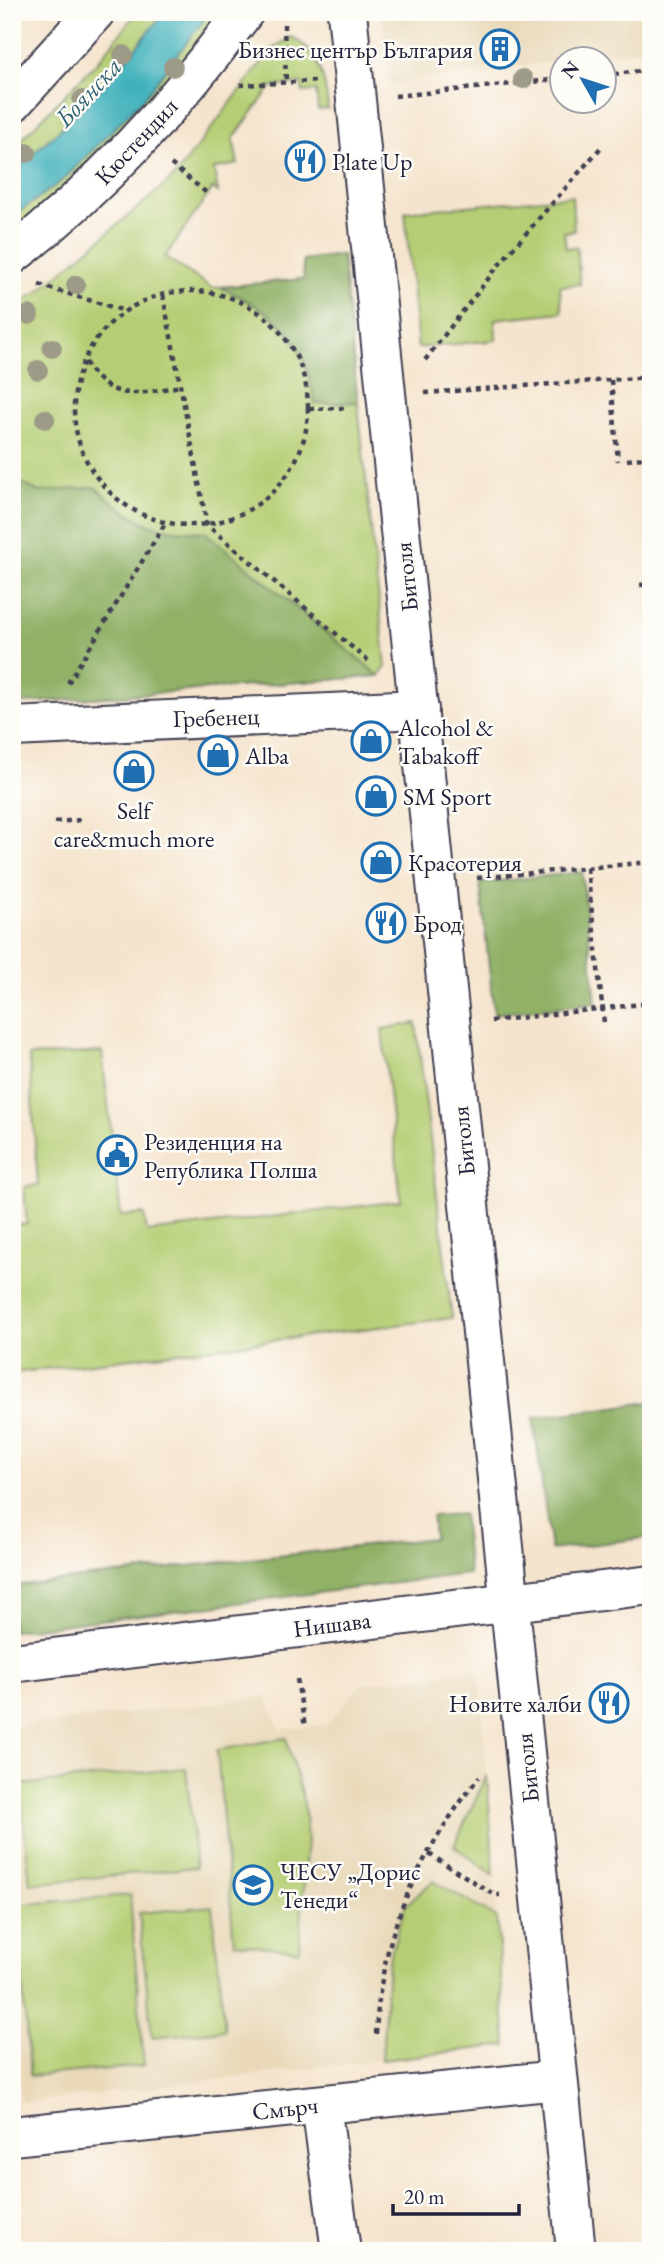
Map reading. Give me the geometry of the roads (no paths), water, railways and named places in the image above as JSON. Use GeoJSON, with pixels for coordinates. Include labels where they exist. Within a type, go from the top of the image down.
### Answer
{"type":"FeatureCollection","features":[{"type":"Feature","properties":{"kind":"street"},"geometry":{"type":"LineString","coordinates":[[12,103],[95,12]]}},
{"type":"Feature","properties":{"kind":"street","name":"Кюстендил"},"geometry":{"type":"LineString","coordinates":[[23,269],[79,200],[144,135],[194,78],[244,12]]}},
{"type":"Feature","properties":{"kind":"street","name":"Битоля"},"geometry":{"type":"LineString","coordinates":[[340,19],[357,100],[576,2251]]}},
{"type":"Feature","properties":{"kind":"street","name":"Гребенец"},"geometry":{"type":"LineString","coordinates":[[28,725],[419,709]]}},
{"type":"Feature","properties":{"kind":"street","name":"Нишава"},"geometry":{"type":"LineString","coordinates":[[12,1663],[651,1584]]}},
{"type":"Feature","properties":{"kind":"street","name":"Смърч"},"geometry":{"type":"LineString","coordinates":[[12,2136],[558,2080]]}},
{"type":"Feature","properties":{"kind":"street"},"geometry":{"type":"LineString","coordinates":[[321,2105],[341,2251]]}},
{"type":"Feature","properties":{"kind":"water"},"geometry":{"type":"Polygon","coordinates":[[[165,12],[210,12],[143,99],[64,179],[12,217],[12,169],[75,115],[165,12]]]}},
{"type":"Feature","properties":{"kind":"place","name":"Бизнес център България"},"geometry":{"type":"Point","coordinates":[500,49]}},
{"type":"Feature","properties":{"kind":"place","name":"Plate Up"},"geometry":{"type":"Point","coordinates":[305,161]}},
{"type":"Feature","properties":{"kind":"place","name":"Alcohol & Tabakoff"},"geometry":{"type":"Point","coordinates":[371,741]}},
{"type":"Feature","properties":{"kind":"place","name":"Alba"},"geometry":{"type":"Point","coordinates":[218,755]}},
{"type":"Feature","properties":{"kind":"place","name":"Self care&much more"},"geometry":{"type":"Point","coordinates":[134,771]}},
{"type":"Feature","properties":{"kind":"place","name":"SM Sport"},"geometry":{"type":"Point","coordinates":[376,796]}},
{"type":"Feature","properties":{"kind":"place","name":"Красотерия"},"geometry":{"type":"Point","coordinates":[381,862]}},
{"type":"Feature","properties":{"kind":"place","name":"Брод"},"geometry":{"type":"Point","coordinates":[386,923]}},
{"type":"Feature","properties":{"kind":"place","name":"Резиденция на Република Полша"},"geometry":{"type":"Point","coordinates":[117,1155]}},
{"type":"Feature","properties":{"kind":"place","name":"Новите халби"},"geometry":{"type":"Point","coordinates":[609,1703]}},
{"type":"Feature","properties":{"kind":"place","name":"ЧЕСУ „Дорис Тенеди“"},"geometry":{"type":"Point","coordinates":[253,1885]}},
{"type":"Feature","properties":{"kind":"water label","name":"Боянска"},"geometry":{"type":"Point","coordinates":[88,92]}}]}
